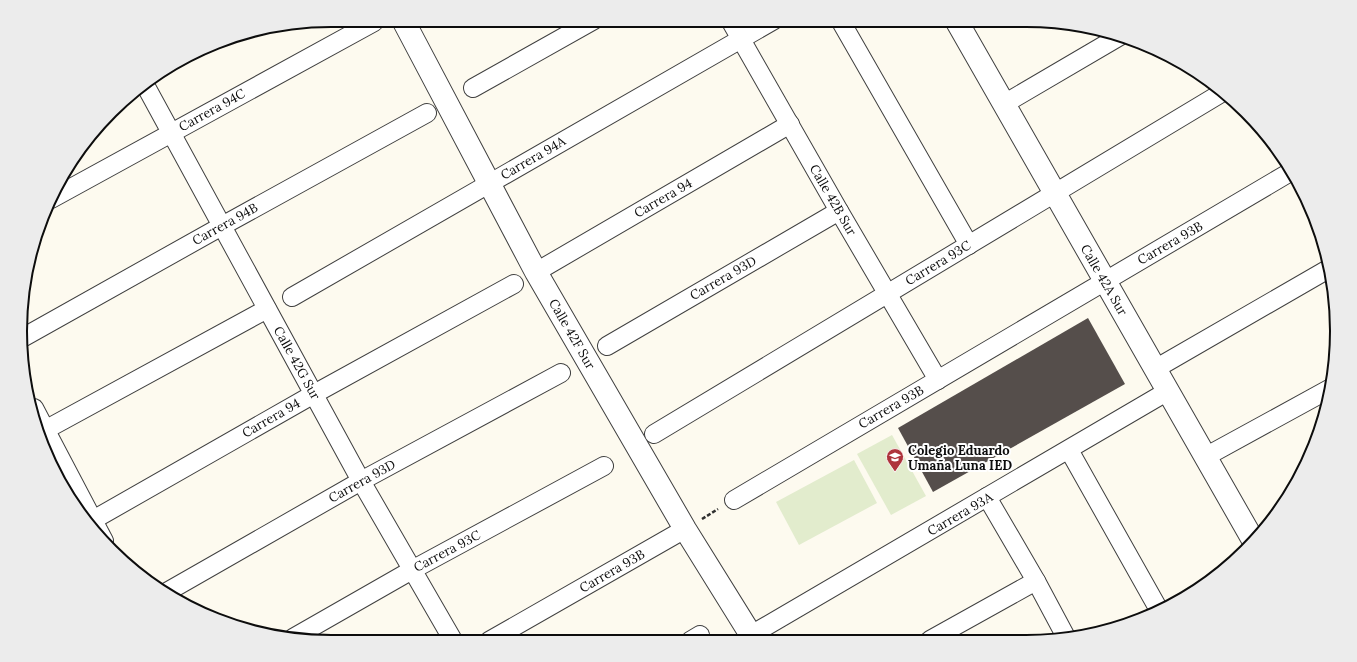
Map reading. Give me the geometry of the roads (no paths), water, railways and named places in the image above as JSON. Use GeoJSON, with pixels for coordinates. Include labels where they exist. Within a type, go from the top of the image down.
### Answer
{"type":"FeatureCollection","features":[{"type":"Feature","properties":{"kind":"street","name":"Carrera 94C"},"geometry":{"type":"LineString","coordinates":[[60,194],[365,27]]}},
{"type":"Feature","properties":{"kind":"street","name":"Calle 42F Sur"},"geometry":{"type":"LineString","coordinates":[[407,27],[536,272],[685,529],[751,635]]}},
{"type":"Feature","properties":{"kind":"street"},"geometry":{"type":"LineString","coordinates":[[473,88],[582,27]]}},
{"type":"Feature","properties":{"kind":"street","name":"Calle 42B Sur"},"geometry":{"type":"LineString","coordinates":[[734,27],[938,380]]}},
{"type":"Feature","properties":{"kind":"street","name":"Carrera 94A"},"geometry":{"type":"LineString","coordinates":[[292,297],[762,27]]}},
{"type":"Feature","properties":{"kind":"street"},"geometry":{"type":"LineString","coordinates":[[844,27],[969,245]]}},
{"type":"Feature","properties":{"kind":"street","name":"Calle 42A Sur"},"geometry":{"type":"LineString","coordinates":[[960,27],[1251,536]]}},
{"type":"Feature","properties":{"kind":"street"},"geometry":{"type":"LineString","coordinates":[[1004,104],[1114,40]]}},
{"type":"Feature","properties":{"kind":"street","name":"Calle 42G Sur"},"geometry":{"type":"LineString","coordinates":[[147,89],[361,480],[450,635]]}},
{"type":"Feature","properties":{"kind":"street","name":"Carrera 93C"},"geometry":{"type":"LineString","coordinates":[[654,434],[1218,95]]}},
{"type":"Feature","properties":{"kind":"street","name":"Carrera 94B"},"geometry":{"type":"LineString","coordinates":[[27,335],[427,113]]}},
{"type":"Feature","properties":{"kind":"street","name":"Carrera 94"},"geometry":{"type":"LineString","coordinates":[[536,272],[790,124]]}},
{"type":"Feature","properties":{"kind":"street","name":"Carrera 93B"},"geometry":{"type":"LineString","coordinates":[[734,500],[1286,174]]}},
{"type":"Feature","properties":{"kind":"street","name":"Carrera 93D"},"geometry":{"type":"LineString","coordinates":[[607,346],[839,211]]}},
{"type":"Feature","properties":{"kind":"street"},"geometry":{"type":"LineString","coordinates":[[1155,369],[1324,272]]}},
{"type":"Feature","properties":{"kind":"street","name":"Carrera 94"},"geometry":{"type":"LineString","coordinates":[[93,520],[314,394],[514,284]]}},
{"type":"Feature","properties":{"kind":"street"},"geometry":{"type":"LineString","coordinates":[[45,430],[267,309]]}},
{"type":"Feature","properties":{"kind":"street","name":"Carrera 93D"},"geometry":{"type":"LineString","coordinates":[[171,589],[361,480],[561,373]]}},
{"type":"Feature","properties":{"kind":"street","name":"Carrera 93A"},"geometry":{"type":"LineString","coordinates":[[758,635],[987,497],[1168,392]]}},
{"type":"Feature","properties":{"kind":"street"},"geometry":{"type":"LineString","coordinates":[[1206,457],[1324,392]]}},
{"type":"Feature","properties":{"kind":"street"},"geometry":{"type":"LineString","coordinates":[[40,421],[93,519]]}},
{"type":"Feature","properties":{"kind":"street"},"geometry":{"type":"LineString","coordinates":[[1069,450],[1156,606]]}},
{"type":"Feature","properties":{"kind":"street","name":"Carrera 93C"},"geometry":{"type":"LineString","coordinates":[[302,633],[412,570],[604,466]]}},
{"type":"Feature","properties":{"kind":"street"},"geometry":{"type":"LineString","coordinates":[[987,497],[1036,581],[1063,632]]}},
{"type":"Feature","properties":{"kind":"street","name":"Carrera 93B"},"geometry":{"type":"LineString","coordinates":[[500,635],[685,529]]}},
{"type":"Feature","properties":{"kind":"street"},"geometry":{"type":"LineString","coordinates":[[939,635],[1036,581]]}},
{"type":"Feature","properties":{"kind":"place","name":"Colegio Eduardo Umaña Luna IED"},"geometry":{"type":"Point","coordinates":[895,472]}}]}
